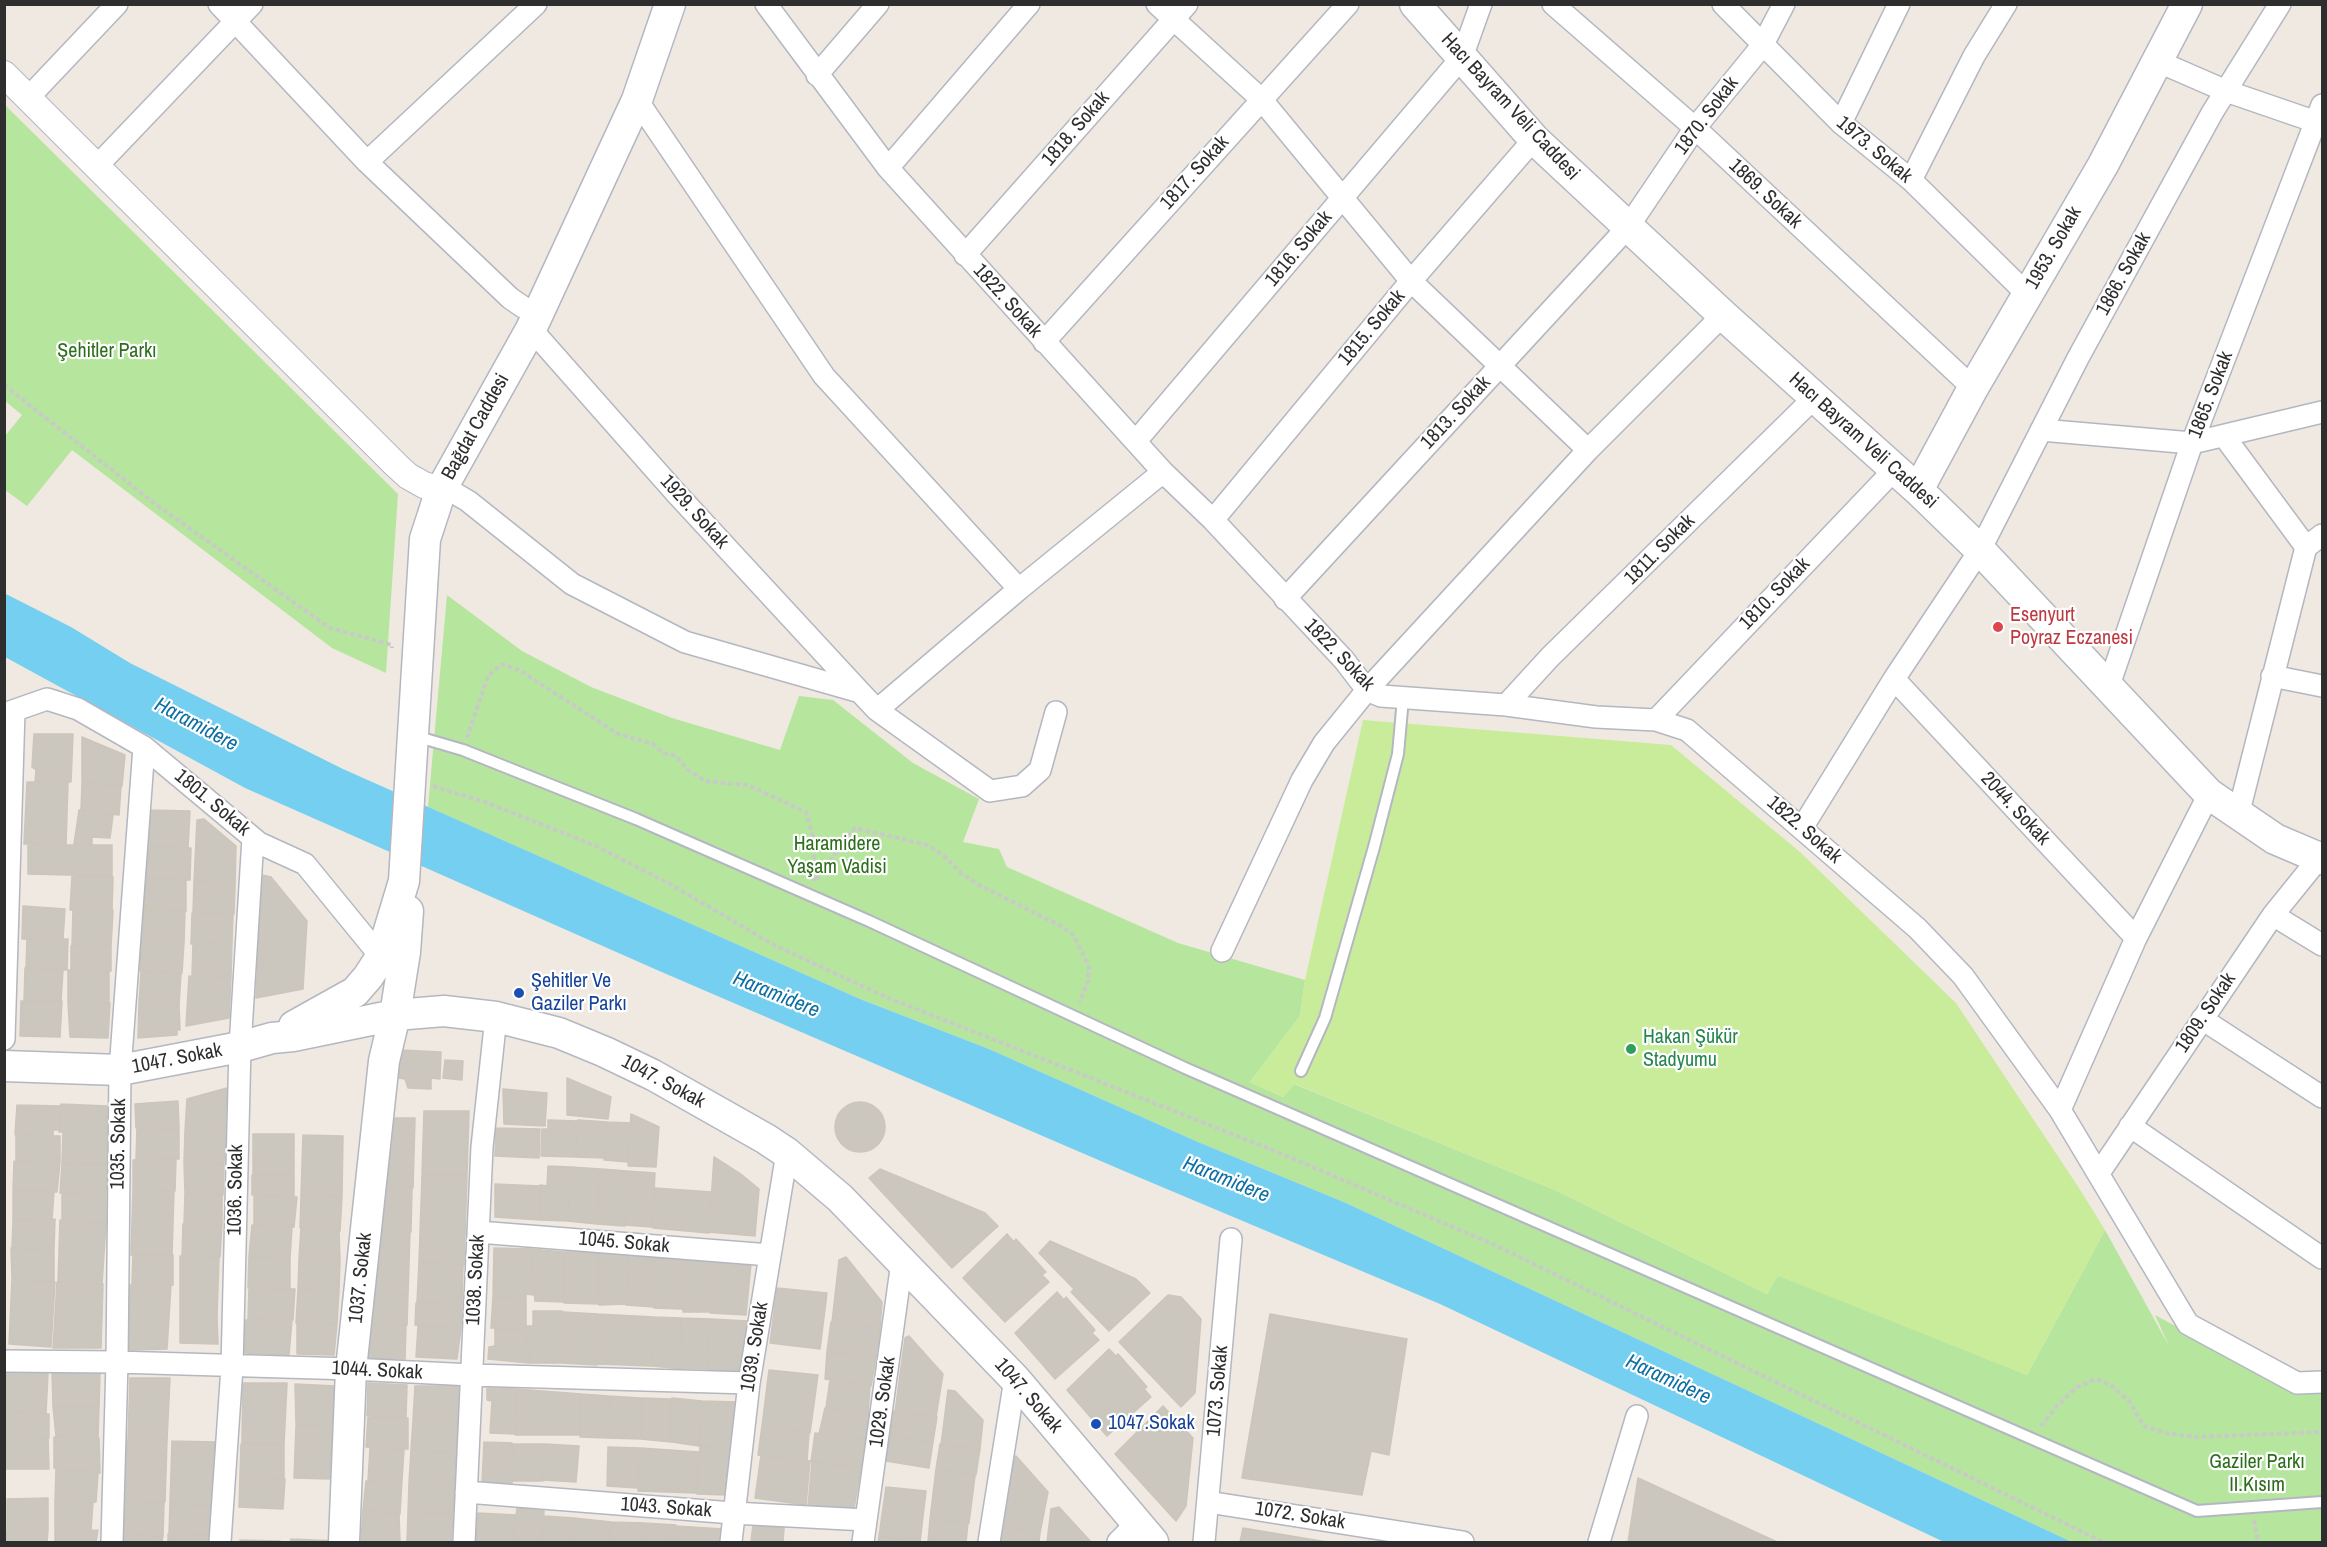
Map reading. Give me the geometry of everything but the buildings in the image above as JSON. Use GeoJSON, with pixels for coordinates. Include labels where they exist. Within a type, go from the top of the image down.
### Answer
{"type":"FeatureCollection","features":[{"type":"Feature","properties":{"kind":"main road","name":"Bağdat Caddesi"},"geometry":{"type":"LineString","coordinates":[[404,881],[425,539],[441,490],[535,321],[637,100],[670,4]]}},
{"type":"Feature","properties":{"kind":"main road","name":"Hacı Bayram Veli Caddesi"},"geometry":{"type":"LineString","coordinates":[[1415,4],[1534,139],[1723,315],[1816,396],[1980,550],[2209,794],[2275,839],[2320,858]]}},
{"type":"Feature","properties":{"kind":"main road","name":"1953. Sokak"},"geometry":{"type":"LineString","coordinates":[[1918,490],[1973,388],[2103,165],[2187,4]]}},
{"type":"Feature","properties":{"kind":"main road"},"geometry":{"type":"LineString","coordinates":[[272,1038],[355,992],[368,977],[381,957],[404,881]]}},
{"type":"Feature","properties":{"kind":"main road","name":"1037. Sokak"},"geometry":{"type":"LineString","coordinates":[[344,1542],[351,1369],[384,1061],[395,1016],[405,952],[408,911],[404,881]]}},
{"type":"Feature","properties":{"kind":"main road","name":"1047. Sokak"},"geometry":{"type":"LineString","coordinates":[[4,1066],[120,1070],[240,1047],[272,1038],[395,1016],[444,1011],[496,1017],[559,1033],[605,1052],[653,1075],[787,1153],[840,1198],[1015,1379],[1136,1536]]}},
{"type":"Feature","properties":{"kind":"street"},"geometry":{"type":"LineString","coordinates":[[28,98],[117,4]]}},
{"type":"Feature","properties":{"kind":"street"},"geometry":{"type":"LineString","coordinates":[[219,4],[367,162],[510,298],[523,307],[535,321]]}},
{"type":"Feature","properties":{"kind":"street"},"geometry":{"type":"LineString","coordinates":[[97,166],[252,4]]}},
{"type":"Feature","properties":{"kind":"street"},"geometry":{"type":"LineString","coordinates":[[367,162],[536,4]]}},
{"type":"Feature","properties":{"kind":"street","name":"1822. Sokak"},"geometry":{"type":"LineString","coordinates":[[766,4],[888,168],[1163,472],[1213,520],[1344,660],[1366,690],[1381,696],[1506,705],[1596,717],[1656,720],[1687,730],[1917,928],[1963,976],[2060,1110],[2188,1324],[2297,1383],[2322,1382]]}},
{"type":"Feature","properties":{"kind":"street"},"geometry":{"type":"LineString","coordinates":[[817,75],[878,4]]}},
{"type":"Feature","properties":{"kind":"street"},"geometry":{"type":"LineString","coordinates":[[888,168],[1029,4]]}},
{"type":"Feature","properties":{"kind":"street"},"geometry":{"type":"LineString","coordinates":[[1157,4],[1180,12],[1261,99],[1411,281],[1588,450]]}},
{"type":"Feature","properties":{"kind":"street","name":"1817. Sokak"},"geometry":{"type":"LineString","coordinates":[[1044,342],[1348,4]]}},
{"type":"Feature","properties":{"kind":"street"},"geometry":{"type":"LineString","coordinates":[[1462,57],[1481,4]]}},
{"type":"Feature","properties":{"kind":"street","name":"1869. Sokak"},"geometry":{"type":"LineString","coordinates":[[1552,4],[1695,128],[1973,388]]}},
{"type":"Feature","properties":{"kind":"street","name":"1973. Sokak"},"geometry":{"type":"LineString","coordinates":[[1723,4],[1762,46],[1841,123],[1911,180],[2027,294]]}},
{"type":"Feature","properties":{"kind":"street","name":"1870. Sokak"},"geometry":{"type":"LineString","coordinates":[[1628,227],[1695,128],[1762,46],[1784,4]]}},
{"type":"Feature","properties":{"kind":"street"},"geometry":{"type":"LineString","coordinates":[[1841,123],[1899,4]]}},
{"type":"Feature","properties":{"kind":"street"},"geometry":{"type":"LineString","coordinates":[[1911,180],[1974,56],[2006,4]]}},
{"type":"Feature","properties":{"kind":"street","name":"1866. Sokak"},"geometry":{"type":"LineString","coordinates":[[1802,828],[1894,679],[1980,550],[2041,430],[2195,143],[2280,4]]}},
{"type":"Feature","properties":{"kind":"street","name":"1818. Sokak"},"geometry":{"type":"LineString","coordinates":[[965,255],[1180,12]]}},
{"type":"Feature","properties":{"kind":"street","name":"1816. Sokak"},"geometry":{"type":"LineString","coordinates":[[1136,441],[1462,57]]}},
{"type":"Feature","properties":{"kind":"street"},"geometry":{"type":"LineString","coordinates":[[2157,61],[2226,91],[2320,117]]}},
{"type":"Feature","properties":{"kind":"street"},"geometry":{"type":"LineString","coordinates":[[4,74],[408,476],[424,485],[456,494],[468,501],[572,584],[685,642],[860,692]]}},
{"type":"Feature","properties":{"kind":"street"},"geometry":{"type":"LineString","coordinates":[[637,100],[824,376],[1019,589]]}},
{"type":"Feature","properties":{"kind":"street","name":"1865. Sokak"},"geometry":{"type":"LineString","coordinates":[[2108,688],[2192,443],[2320,117]]}},
{"type":"Feature","properties":{"kind":"street","name":"1815. Sokak"},"geometry":{"type":"LineString","coordinates":[[1213,520],[1411,281],[1534,139]]}},
{"type":"Feature","properties":{"kind":"street","name":"1813. Sokak"},"geometry":{"type":"LineString","coordinates":[[1285,599],[1628,227]]}},
{"type":"Feature","properties":{"kind":"street"},"geometry":{"type":"LineString","coordinates":[[1222,951],[1302,780],[1324,743],[1366,690],[1588,450],[1723,315]]}},
{"type":"Feature","properties":{"kind":"street","name":"1929. Sokak"},"geometry":{"type":"LineString","coordinates":[[535,321],[675,492],[877,710],[990,791],[1022,786],[1040,770],[1056,712]]}},
{"type":"Feature","properties":{"kind":"street","name":"1811. Sokak"},"geometry":{"type":"LineString","coordinates":[[1506,705],[1550,657],[1816,396]]}},
{"type":"Feature","properties":{"kind":"street"},"geometry":{"type":"LineString","coordinates":[[2041,430],[2192,443],[2322,411]]}},
{"type":"Feature","properties":{"kind":"street"},"geometry":{"type":"LineString","coordinates":[[2224,436],[2314,541],[2272,676],[2238,815]]}},
{"type":"Feature","properties":{"kind":"street","name":"1810. Sokak"},"geometry":{"type":"LineString","coordinates":[[1656,720],[1895,469]]}},
{"type":"Feature","properties":{"kind":"street"},"geometry":{"type":"LineString","coordinates":[[877,710],[1019,589],[1163,472]]}},
{"type":"Feature","properties":{"kind":"street"},"geometry":{"type":"LineString","coordinates":[[2272,676],[2322,686]]}},
{"type":"Feature","properties":{"kind":"street","name":"2044. Sokak"},"geometry":{"type":"LineString","coordinates":[[1894,679],[2136,938]]}},
{"type":"Feature","properties":{"kind":"street","name":"1801. Sokak"},"geometry":{"type":"LineString","coordinates":[[9,713],[47,699],[78,709],[144,747],[259,843],[305,864],[381,957]]}},
{"type":"Feature","properties":{"kind":"street"},"geometry":{"type":"LineString","coordinates":[[4,1039],[9,713]]}},
{"type":"Feature","properties":{"kind":"street","name":"1035. Sokak"},"geometry":{"type":"LineString","coordinates":[[111,1542],[117,1362],[120,1070],[144,747]]}},
{"type":"Feature","properties":{"kind":"street"},"geometry":{"type":"LineString","coordinates":[[2060,1110],[2136,938],[2209,794]]}},
{"type":"Feature","properties":{"kind":"street","name":"1036. Sokak"},"geometry":{"type":"LineString","coordinates":[[220,1542],[232,1367],[240,1047],[253,838]]}},
{"type":"Feature","properties":{"kind":"street","name":"1809. Sokak"},"geometry":{"type":"LineString","coordinates":[[2099,1173],[2273,915],[2320,858]]}},
{"type":"Feature","properties":{"kind":"street"},"geometry":{"type":"LineString","coordinates":[[2273,915],[2322,945]]}},
{"type":"Feature","properties":{"kind":"street","name":"1038. Sokak"},"geometry":{"type":"LineString","coordinates":[[464,1542],[482,1147],[496,1017]]}},
{"type":"Feature","properties":{"kind":"street"},"geometry":{"type":"LineString","coordinates":[[2202,1019],[2322,1097]]}},
{"type":"Feature","properties":{"kind":"street"},"geometry":{"type":"LineString","coordinates":[[2130,1126],[2322,1258]]}},
{"type":"Feature","properties":{"kind":"street","name":"1039. Sokak"},"geometry":{"type":"LineString","coordinates":[[731,1542],[749,1383],[787,1153]]}},
{"type":"Feature","properties":{"kind":"street","name":"1045. Sokak"},"geometry":{"type":"LineString","coordinates":[[478,1232],[770,1255]]}},
{"type":"Feature","properties":{"kind":"street","name":"1073. Sokak"},"geometry":{"type":"LineString","coordinates":[[1204,1542],[1231,1239]]}},
{"type":"Feature","properties":{"kind":"street","name":"1029. Sokak"},"geometry":{"type":"LineString","coordinates":[[863,1542],[902,1262]]}},
{"type":"Feature","properties":{"kind":"street","name":"1044. Sokak"},"geometry":{"type":"LineString","coordinates":[[4,1361],[117,1362],[749,1383]]}},
{"type":"Feature","properties":{"kind":"street"},"geometry":{"type":"LineString","coordinates":[[989,1542],[1015,1379]]}},
{"type":"Feature","properties":{"kind":"street"},"geometry":{"type":"LineString","coordinates":[[1599,1542],[1637,1416]]}},
{"type":"Feature","properties":{"kind":"street","name":"1043. Sokak"},"geometry":{"type":"LineString","coordinates":[[466,1492],[866,1521]]}},
{"type":"Feature","properties":{"kind":"street","name":"1072. Sokak"},"geometry":{"type":"LineString","coordinates":[[1208,1502],[1463,1542]]}},
{"type":"Feature","properties":{"kind":"lane"},"geometry":{"type":"LineString","coordinates":[[1301,1071],[1325,1018],[1374,847],[1398,754],[1403,698]]}},
{"type":"Feature","properties":{"kind":"lane"},"geometry":{"type":"LineString","coordinates":[[412,735],[463,750],[636,819],[807,894],[1196,1073],[2198,1511],[2322,1502]]}},
{"type":"Feature","properties":{"kind":"path"},"geometry":{"type":"LineString","coordinates":[[4,385],[158,506],[330,628],[392,645],[392,656]]}},
{"type":"Feature","properties":{"kind":"path"},"geometry":{"type":"LineString","coordinates":[[463,750],[488,676],[502,664],[519,670],[618,734],[653,744],[663,753],[676,756],[688,770],[705,782],[747,785],[806,812],[814,840],[815,880]]}},
{"type":"Feature","properties":{"kind":"path"},"geometry":{"type":"LineString","coordinates":[[431,786],[485,802],[597,846],[774,945],[886,997],[1275,1151],[1495,1245],[2103,1542]]}},
{"type":"Feature","properties":{"kind":"path"},"geometry":{"type":"LineString","coordinates":[[807,894],[855,828],[927,845],[943,855],[962,874],[979,885],[1063,927],[1074,936],[1089,967],[1088,982],[1073,1016]]}},
{"type":"Feature","properties":{"kind":"path"},"geometry":{"type":"LineString","coordinates":[[2032,1438],[2057,1406],[2078,1387],[2096,1379],[2111,1385],[2129,1401],[2144,1426],[2165,1433],[2196,1437],[2322,1432]]}},
{"type":"Feature","properties":{"kind":"path"},"geometry":{"type":"LineString","coordinates":[[2253,1507],[2258,1542]]}},
{"type":"Feature","properties":{"kind":"green space","name":"Şehitler Parkı"},"geometry":{"type":"Polygon","coordinates":[[[5,105],[398,494],[386,673],[332,648],[72,450],[27,506],[5,490],[5,436],[22,415],[5,401],[5,105]]]}},
{"type":"Feature","properties":{"kind":"green space","name":"Haramidere Yaşam Vadisi"},"geometry":{"type":"Polygon","coordinates":[[[447,595],[522,651],[591,687],[672,718],[780,750],[799,696],[833,700],[913,763],[979,799],[963,842],[999,849],[1007,867],[1178,943],[1305,980],[1300,1016],[1250,1082],[1283,1097],[1294,1084],[1555,1190],[1767,1294],[1778,1275],[2027,1375],[2105,1230],[2169,1346],[2155,1315],[2299,1393],[2322,1392],[2322,1542],[2072,1542],[1346,1203],[1198,1142],[989,1049],[860,999],[428,807],[447,595]]]}},
{"type":"Feature","properties":{"kind":"green space","name":"Hakan Şükür Stadyumu"},"geometry":{"type":"Polygon","coordinates":[[[1363,720],[1671,745],[1800,852],[1956,1003],[2105,1230],[2027,1375],[1778,1276],[1767,1294],[1555,1190],[1295,1084],[1283,1097],[1250,1082],[1300,1016],[1305,980],[1363,720]]]}},
{"type":"Feature","properties":{"kind":"water","name":"Haramidere"},"geometry":{"type":"Polygon","coordinates":[[[4,593],[71,627],[130,663],[343,769],[860,999],[989,1049],[1198,1142],[1346,1203],[2072,1542],[1944,1542],[1440,1304],[657,970],[245,788],[5,657],[4,593]]]}},
{"type":"Feature","properties":{"kind":"place","name":"Esenyurt Poyraz Eczanesi"},"geometry":{"type":"Point","coordinates":[1998,627]}},
{"type":"Feature","properties":{"kind":"place","name":"Şehitler Ve Gaziler Parkı"},"geometry":{"type":"Point","coordinates":[519,993]}},
{"type":"Feature","properties":{"kind":"place","name":"Hakan Şükür Stadyumu"},"geometry":{"type":"Point","coordinates":[1631,1049]}},
{"type":"Feature","properties":{"kind":"place","name":"1047.Sokak"},"geometry":{"type":"Point","coordinates":[1096,1424]}},
{"type":"Feature","properties":{"kind":"park label","name":"Gaziler Parkı II.Kısım"},"geometry":{"type":"Point","coordinates":[2257,1474]}}]}
